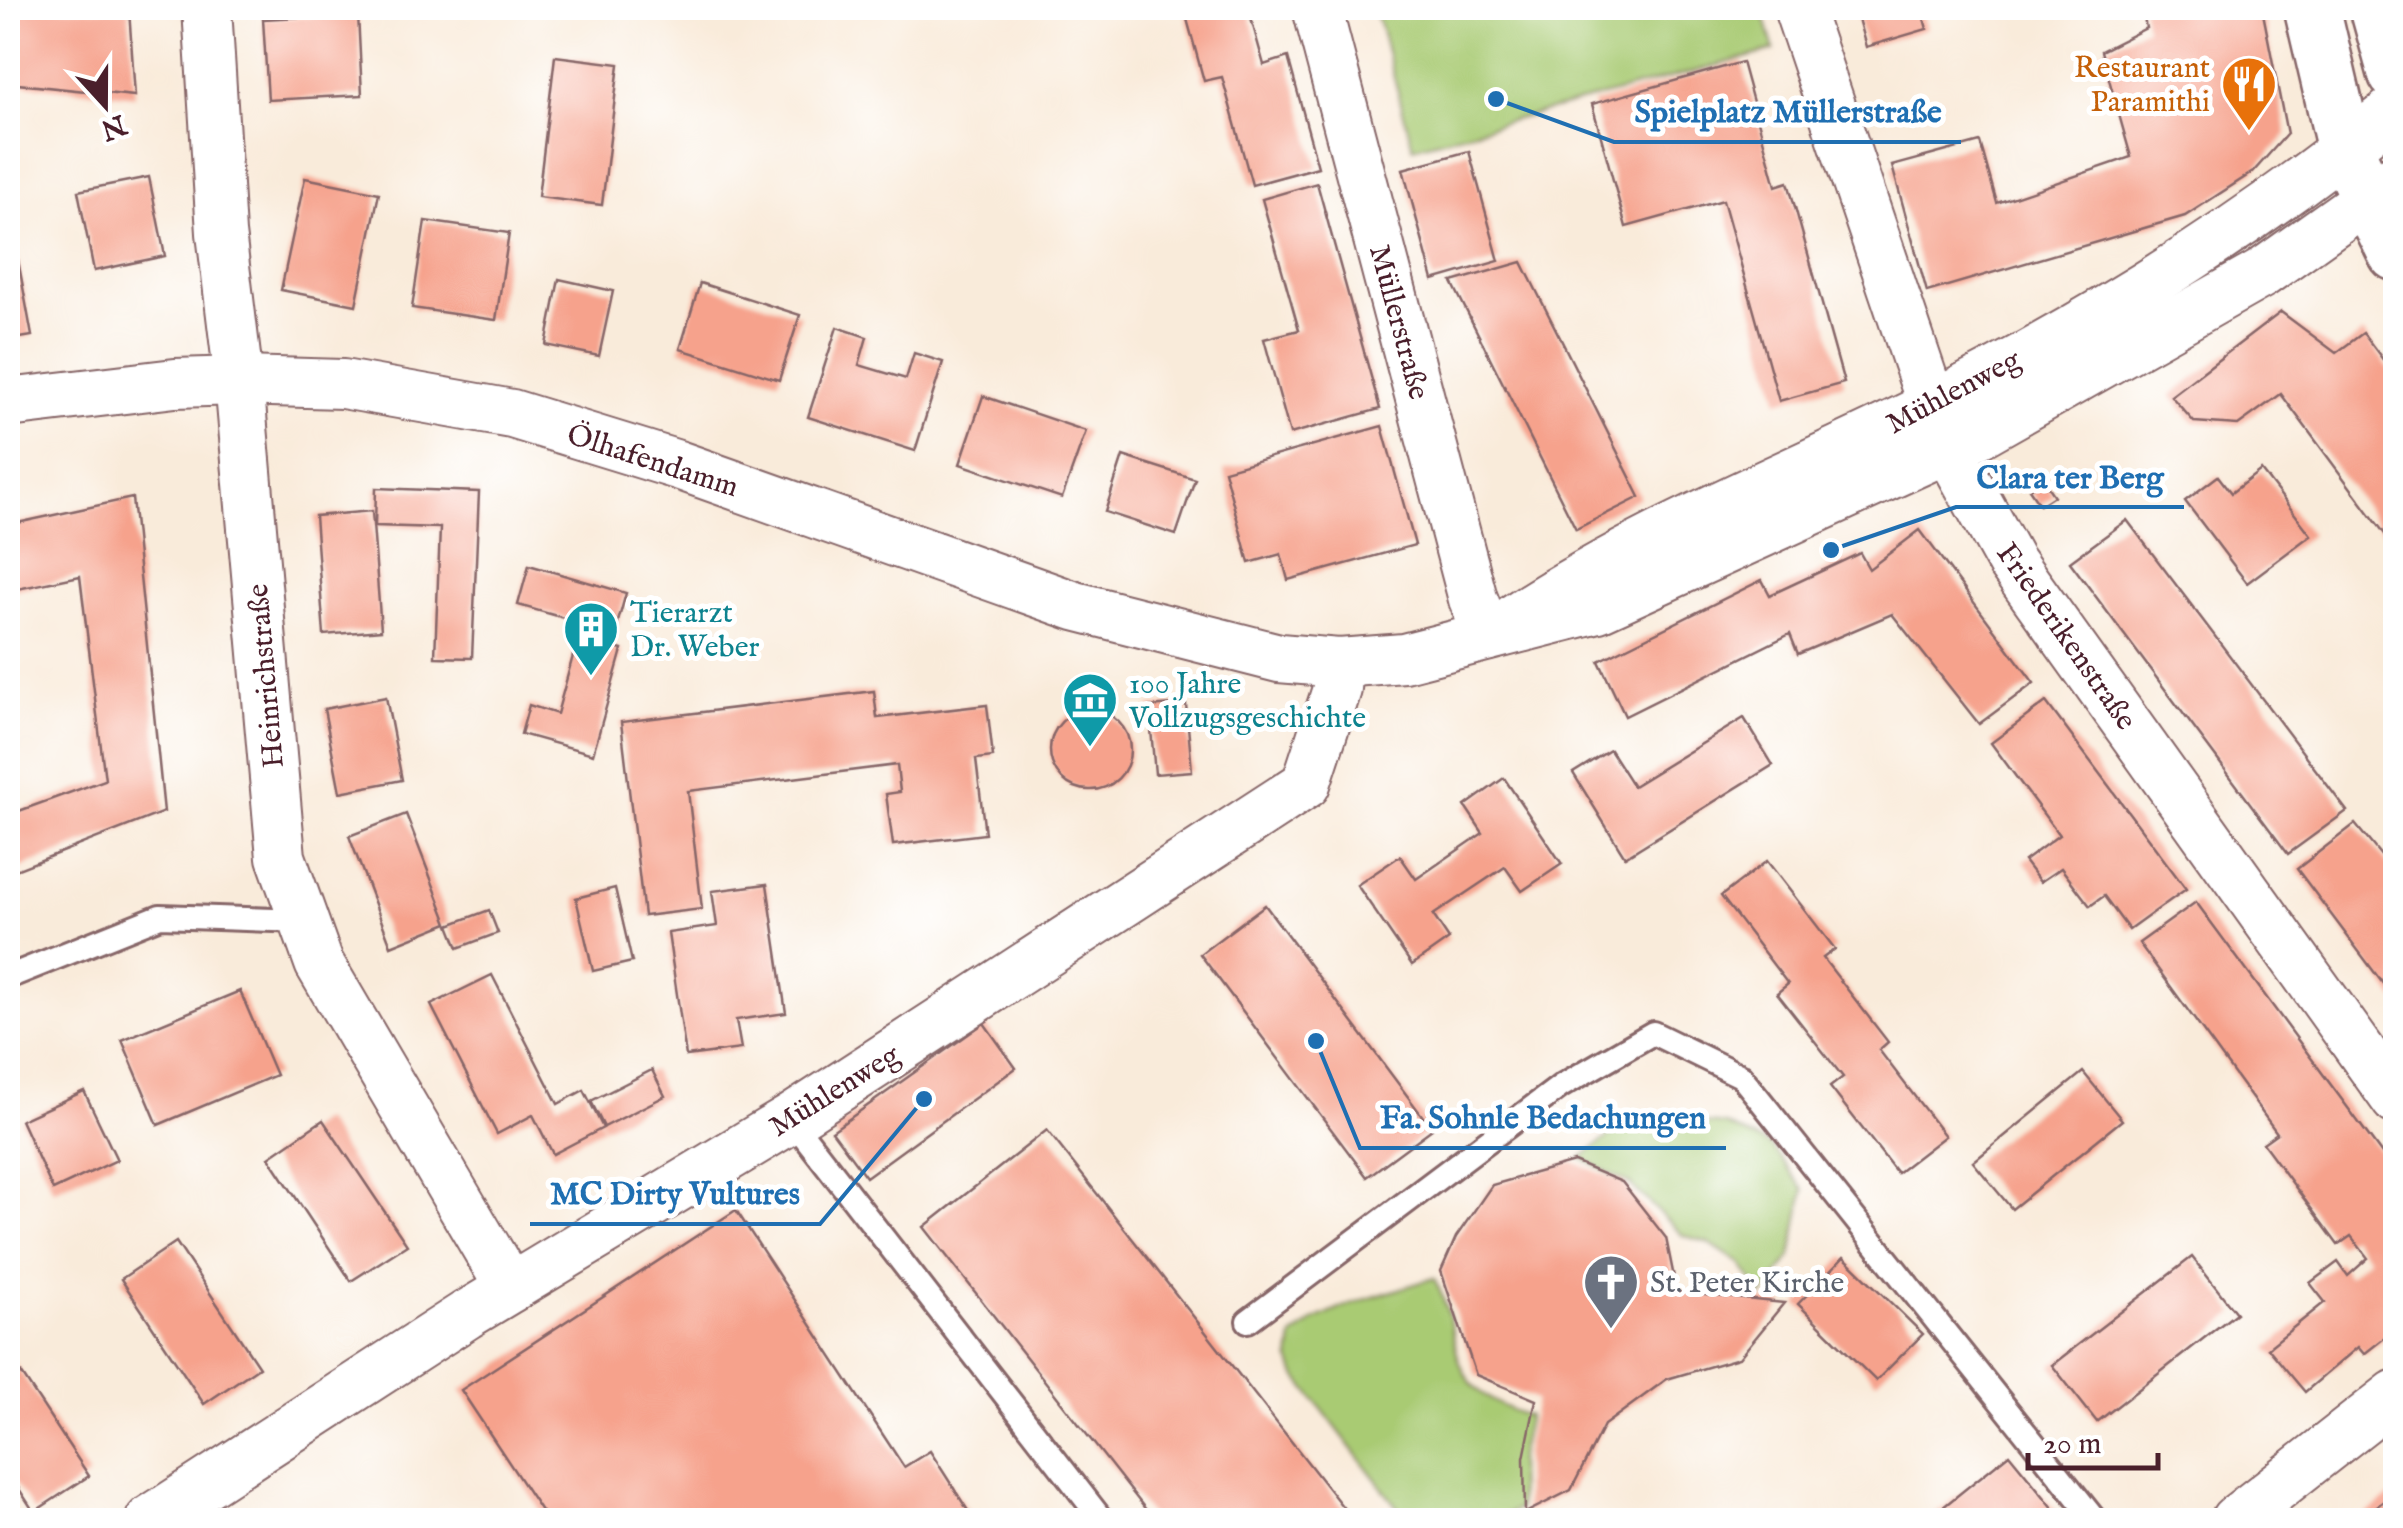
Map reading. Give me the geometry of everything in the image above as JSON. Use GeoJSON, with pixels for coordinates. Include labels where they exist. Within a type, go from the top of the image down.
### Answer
{"type":"FeatureCollection","features":[{"type":"Feature","properties":{"kind":"main road"},"geometry":{"type":"LineString","coordinates":[[2312,8],[2345,149],[2381,189],[2396,253]]}},
{"type":"Feature","properties":{"kind":"main road"},"geometry":{"type":"LineString","coordinates":[[2378,8],[2396,72]]}},
{"type":"Feature","properties":{"kind":"street","name":"Heinrichstraße"},"geometry":{"type":"LineString","coordinates":[[208,8],[222,233],[281,857],[319,963],[510,1288]]}},
{"type":"Feature","properties":{"kind":"street","name":"Müllerstraße"},"geometry":{"type":"LineString","coordinates":[[1317,8],[1473,598],[1488,636]]}},
{"type":"Feature","properties":{"kind":"street","name":"Friederikenstraße"},"geometry":{"type":"LineString","coordinates":[[1798,8],[1949,448],[2012,562],[2396,1100]]}},
{"type":"Feature","properties":{"kind":"street","name":"Mühlenweg"},"geometry":{"type":"LineString","coordinates":[[1488,636],[1582,573],[1932,405],[2143,286],[2251,219],[2396,108]]}},
{"type":"Feature","properties":{"kind":"street","name":"Mühlenweg"},"geometry":{"type":"LineString","coordinates":[[1278,658],[1338,663],[1404,658],[1598,608],[1949,448],[2229,294],[2381,189]]}},
{"type":"Feature","properties":{"kind":"street","name":"Ölhafendamm"},"geometry":{"type":"LineString","coordinates":[[8,403],[175,382],[239,381],[343,384],[512,414],[678,465],[1075,606],[1278,658]]}},
{"type":"Feature","properties":{"kind":"street","name":"Mühlenweg"},"geometry":{"type":"LineString","coordinates":[[150,1520],[510,1288],[791,1119],[1306,784],[1337,689],[1338,663]]}},
{"type":"Feature","properties":{"kind":"street"},"geometry":{"type":"LineString","coordinates":[[2234,1520],[2396,1394]]}},
{"type":"Feature","properties":{"kind":"lane"},"geometry":{"type":"LineString","coordinates":[[8,976],[160,916],[304,921]]}},
{"type":"Feature","properties":{"kind":"lane"},"geometry":{"type":"LineString","coordinates":[[1248,1322],[1561,1086],[1653,1032],[1741,1076],[2095,1520]]}},
{"type":"Feature","properties":{"kind":"lane"},"geometry":{"type":"LineString","coordinates":[[791,1119],[1102,1520]]}},
{"type":"Feature","properties":{"kind":"green space"},"geometry":{"type":"Polygon","coordinates":[[[1375,8],[1762,8],[1774,50],[1413,147],[1375,8]]]}},
{"type":"Feature","properties":{"kind":"green space"},"geometry":{"type":"Polygon","coordinates":[[[1660,1118],[1726,1125],[1771,1146],[1804,1190],[1791,1257],[1762,1296],[1741,1264],[1709,1243],[1682,1235],[1630,1184],[1581,1158],[1618,1132],[1660,1118]]]}},
{"type":"Feature","properties":{"kind":"green space"},"geometry":{"type":"Polygon","coordinates":[[[1434,1278],[1467,1377],[1499,1404],[1528,1416],[1518,1461],[1519,1509],[1496,1520],[1407,1520],[1295,1374],[1290,1359],[1293,1337],[1313,1321],[1351,1304],[1434,1278]]]}},
{"type":"Feature","properties":{"kind":"building"},"geometry":{"type":"Polygon","coordinates":[[[8,8],[129,10],[135,96],[8,83],[8,8]]]}},
{"type":"Feature","properties":{"kind":"building"},"geometry":{"type":"Polygon","coordinates":[[[1184,8],[1248,8],[1264,65],[1288,57],[1318,167],[1252,185],[1222,77],[1204,81],[1184,8]]]}},
{"type":"Feature","properties":{"kind":"building"},"geometry":{"type":"Polygon","coordinates":[[[1855,8],[1921,8],[1927,29],[1866,47],[1855,8]]]}},
{"type":"Feature","properties":{"kind":"building"},"geometry":{"type":"Polygon","coordinates":[[[2142,8],[2262,8],[2287,134],[2253,172],[2185,216],[1927,292],[1892,166],[1980,142],[1997,203],[2131,157],[2101,51],[2146,28],[2142,8]]]}},
{"type":"Feature","properties":{"kind":"building"},"geometry":{"type":"Polygon","coordinates":[[[358,14],[362,95],[268,100],[263,19],[358,14]]]}},
{"type":"Feature","properties":{"kind":"building"},"geometry":{"type":"Polygon","coordinates":[[[555,56],[619,64],[602,205],[538,197],[555,56]]]}},
{"type":"Feature","properties":{"kind":"building"},"geometry":{"type":"Polygon","coordinates":[[[1742,62],[1776,186],[1788,182],[1844,383],[1779,401],[1723,200],[1626,227],[1592,104],[1742,62]]]}},
{"type":"Feature","properties":{"kind":"building"},"geometry":{"type":"Polygon","coordinates":[[[1469,151],[1499,261],[1433,280],[1403,169],[1469,151]]]}},
{"type":"Feature","properties":{"kind":"building"},"geometry":{"type":"Polygon","coordinates":[[[149,177],[165,256],[94,271],[78,191],[149,177]]]}},
{"type":"Feature","properties":{"kind":"building"},"geometry":{"type":"Polygon","coordinates":[[[305,178],[379,193],[356,305],[281,290],[305,178]]]}},
{"type":"Feature","properties":{"kind":"building"},"geometry":{"type":"Polygon","coordinates":[[[1317,183],[1380,409],[1290,434],[1264,339],[1299,330],[1262,199],[1317,183]]]}},
{"type":"Feature","properties":{"kind":"building"},"geometry":{"type":"Polygon","coordinates":[[[425,221],[509,233],[496,320],[412,308],[425,221]]]}},
{"type":"Feature","properties":{"kind":"building"},"geometry":{"type":"Polygon","coordinates":[[[14,238],[32,336],[8,340],[8,239],[14,238]]]}},
{"type":"Feature","properties":{"kind":"building"},"geometry":{"type":"Polygon","coordinates":[[[1522,262],[1640,497],[1576,529],[1452,282],[1522,262]]]}},
{"type":"Feature","properties":{"kind":"building"},"geometry":{"type":"Polygon","coordinates":[[[559,279],[613,291],[599,356],[546,345],[559,279]]]}},
{"type":"Feature","properties":{"kind":"building"},"geometry":{"type":"Polygon","coordinates":[[[700,283],[800,315],[779,380],[680,349],[700,283]]]}},
{"type":"Feature","properties":{"kind":"building"},"geometry":{"type":"Polygon","coordinates":[[[2281,312],[2336,353],[2363,333],[2396,377],[2396,549],[2281,394],[2238,425],[2194,422],[2171,396],[2281,312]]]}},
{"type":"Feature","properties":{"kind":"building"},"geometry":{"type":"Polygon","coordinates":[[[837,327],[867,337],[859,365],[906,379],[914,353],[943,362],[915,451],[808,417],[837,327]]]}},
{"type":"Feature","properties":{"kind":"building"},"geometry":{"type":"Polygon","coordinates":[[[983,396],[1086,431],[1062,498],[960,464],[983,396]]]}},
{"type":"Feature","properties":{"kind":"building"},"geometry":{"type":"Polygon","coordinates":[[[1382,426],[1415,545],[1288,580],[1281,554],[1249,563],[1224,470],[1382,426]]]}},
{"type":"Feature","properties":{"kind":"building"},"geometry":{"type":"Polygon","coordinates":[[[1123,456],[1195,479],[1176,535],[1105,512],[1123,456]]]}},
{"type":"Feature","properties":{"kind":"building"},"geometry":{"type":"Polygon","coordinates":[[[2261,470],[2311,535],[2247,583],[2185,501],[2218,476],[2231,493],[2261,470]]]}},
{"type":"Feature","properties":{"kind":"building"},"geometry":{"type":"Polygon","coordinates":[[[2043,480],[2054,496],[2040,505],[2029,489],[2043,480]]]}},
{"type":"Feature","properties":{"kind":"building"},"geometry":{"type":"Polygon","coordinates":[[[376,488],[479,492],[472,658],[435,657],[440,528],[375,526],[376,488]]]}},
{"type":"Feature","properties":{"kind":"building"},"geometry":{"type":"Polygon","coordinates":[[[132,498],[164,812],[8,873],[8,815],[105,780],[80,576],[8,591],[8,525],[132,498]]]}},
{"type":"Feature","properties":{"kind":"building"},"geometry":{"type":"Polygon","coordinates":[[[372,511],[381,630],[324,635],[315,516],[372,511]]]}},
{"type":"Feature","properties":{"kind":"building"},"geometry":{"type":"Polygon","coordinates":[[[2127,520],[2347,811],[2288,854],[2070,562],[2127,520]]]}},
{"type":"Feature","properties":{"kind":"building"},"geometry":{"type":"Polygon","coordinates":[[[1920,530],[2034,683],[1979,724],[1892,614],[1798,654],[1790,634],[1625,716],[1599,661],[1762,580],[1770,595],[1860,553],[1869,569],[1920,530]]]}},
{"type":"Feature","properties":{"kind":"building","name":"Tierarzt Dr. Weber"},"geometry":{"type":"Polygon","coordinates":[[[529,565],[626,593],[611,647],[622,650],[593,754],[521,734],[529,705],[557,714],[582,623],[518,605],[529,565]]]}},
{"type":"Feature","properties":{"kind":"building"},"geometry":{"type":"Polygon","coordinates":[[[874,691],[877,718],[987,705],[993,757],[976,759],[985,834],[893,845],[886,794],[900,792],[897,765],[688,791],[702,909],[644,916],[621,722],[874,691]]]}},
{"type":"Feature","properties":{"kind":"building"},"geometry":{"type":"Polygon","coordinates":[[[386,697],[402,780],[340,792],[324,709],[386,697]]]}},
{"type":"Feature","properties":{"kind":"building"},"geometry":{"type":"Polygon","coordinates":[[[2046,702],[2186,889],[2129,930],[2104,896],[2090,906],[2061,868],[2040,882],[2024,861],[2059,835],[1991,743],[2046,702]]]}},
{"type":"Feature","properties":{"kind":"building"},"geometry":{"type":"Polygon","coordinates":[[[1186,704],[1192,771],[1155,774],[1149,707],[1186,704]]]}},
{"type":"Feature","properties":{"kind":"building"},"geometry":{"type":"Polygon","coordinates":[[[1090,710],[1105,713],[1118,722],[1127,735],[1127,765],[1118,778],[1105,787],[1090,790],[1075,787],[1062,778],[1053,765],[1050,750],[1053,735],[1062,722],[1075,713],[1090,710]]]}},
{"type":"Feature","properties":{"kind":"building"},"geometry":{"type":"Polygon","coordinates":[[[1744,718],[1773,765],[1625,857],[1573,773],[1610,750],[1633,786],[1744,718]]]}},
{"type":"Feature","properties":{"kind":"building"},"geometry":{"type":"Polygon","coordinates":[[[1504,778],[1562,864],[1522,891],[1505,867],[1433,915],[1449,939],[1412,965],[1357,885],[1400,856],[1416,879],[1483,833],[1465,806],[1504,778]]]}},
{"type":"Feature","properties":{"kind":"building"},"geometry":{"type":"Polygon","coordinates":[[[406,814],[448,923],[391,946],[349,836],[406,814]]]}},
{"type":"Feature","properties":{"kind":"building"},"geometry":{"type":"Polygon","coordinates":[[[2355,824],[2396,874],[2396,1001],[2297,869],[2355,824]]]}},
{"type":"Feature","properties":{"kind":"building"},"geometry":{"type":"Polygon","coordinates":[[[1767,861],[1835,949],[1823,958],[1888,1042],[1879,1050],[1945,1136],[1897,1173],[1830,1087],[1843,1077],[1777,993],[1788,984],[1721,896],[1767,861]]]}},
{"type":"Feature","properties":{"kind":"building"},"geometry":{"type":"Polygon","coordinates":[[[767,884],[786,1013],[736,1020],[741,1049],[686,1056],[668,933],[717,926],[712,891],[767,884]]]}},
{"type":"Feature","properties":{"kind":"building"},"geometry":{"type":"Polygon","coordinates":[[[615,888],[632,962],[593,971],[576,898],[615,888]]]}},
{"type":"Feature","properties":{"kind":"building"},"geometry":{"type":"Polygon","coordinates":[[[2196,902],[2396,1173],[2396,1329],[2364,1354],[2358,1347],[2305,1392],[2268,1348],[2325,1302],[2310,1283],[2338,1262],[2348,1276],[2368,1258],[2351,1236],[2338,1245],[2263,1143],[2277,1133],[2139,943],[2196,902]]]}},
{"type":"Feature","properties":{"kind":"building"},"geometry":{"type":"Polygon","coordinates":[[[1265,905],[1432,1129],[1367,1177],[1200,954],[1265,905]]]}},
{"type":"Feature","properties":{"kind":"building"},"geometry":{"type":"Polygon","coordinates":[[[489,910],[498,933],[458,948],[449,925],[489,910]]]}},
{"type":"Feature","properties":{"kind":"building"},"geometry":{"type":"Polygon","coordinates":[[[492,975],[558,1104],[584,1090],[603,1128],[553,1154],[533,1115],[497,1134],[431,1005],[492,975]]]}},
{"type":"Feature","properties":{"kind":"building"},"geometry":{"type":"Polygon","coordinates":[[[240,991],[276,1075],[158,1125],[122,1040],[240,991]]]}},
{"type":"Feature","properties":{"kind":"building"},"geometry":{"type":"Polygon","coordinates":[[[984,1023],[1016,1068],[866,1177],[832,1131],[984,1023]]]}},
{"type":"Feature","properties":{"kind":"building"},"geometry":{"type":"Polygon","coordinates":[[[652,1070],[665,1096],[604,1127],[591,1101],[652,1070]]]}},
{"type":"Feature","properties":{"kind":"building"},"geometry":{"type":"Polygon","coordinates":[[[2083,1072],[2122,1120],[2012,1209],[1973,1162],[2083,1072]]]}},
{"type":"Feature","properties":{"kind":"building"},"geometry":{"type":"Polygon","coordinates":[[[84,1091],[117,1160],[53,1190],[21,1120],[84,1091]]]}},
{"type":"Feature","properties":{"kind":"building"},"geometry":{"type":"Polygon","coordinates":[[[323,1120],[407,1245],[351,1281],[269,1157],[323,1120]]]}},
{"type":"Feature","properties":{"kind":"building"},"geometry":{"type":"Polygon","coordinates":[[[1047,1130],[1353,1520],[1154,1520],[924,1227],[1047,1130]]]}},
{"type":"Feature","properties":{"kind":"building","name":"St. Peter Kirche"},"geometry":{"type":"Polygon","coordinates":[[[1574,1162],[1622,1182],[1666,1238],[1677,1292],[1784,1303],[1739,1358],[1667,1379],[1604,1425],[1571,1490],[1525,1513],[1524,1458],[1536,1400],[1476,1375],[1441,1271],[1456,1237],[1492,1185],[1574,1162]]]}},
{"type":"Feature","properties":{"kind":"building"},"geometry":{"type":"Polygon","coordinates":[[[736,1210],[904,1467],[930,1451],[974,1520],[547,1520],[461,1390],[736,1210]]]}},
{"type":"Feature","properties":{"kind":"building"},"geometry":{"type":"Polygon","coordinates":[[[176,1242],[259,1367],[204,1404],[121,1279],[176,1242]]]}},
{"type":"Feature","properties":{"kind":"building"},"geometry":{"type":"Polygon","coordinates":[[[1844,1257],[1923,1334],[1876,1381],[1798,1304],[1844,1257]]]}},
{"type":"Feature","properties":{"kind":"building"},"geometry":{"type":"Polygon","coordinates":[[[2192,1257],[2236,1313],[2097,1422],[2052,1365],[2192,1257]]]}},
{"type":"Feature","properties":{"kind":"building"},"geometry":{"type":"Polygon","coordinates":[[[8,1353],[89,1476],[34,1512],[8,1472],[8,1353]]]}},
{"type":"Feature","properties":{"kind":"building"},"geometry":{"type":"Polygon","coordinates":[[[2009,1454],[2063,1520],[1927,1520],[2009,1454]]]}},
{"type":"Feature","properties":{"kind":"building"},"geometry":{"type":"Polygon","coordinates":[[[2396,1492],[2396,1520],[2358,1520],[2396,1492]]]}},
{"type":"Feature","properties":{"kind":"place","name":"Spielplatz Müllerstraße"},"geometry":{"type":"Point","coordinates":[1496,99]}},
{"type":"Feature","properties":{"kind":"place","name":"Restaurant Paramithi"},"geometry":{"type":"Point","coordinates":[2249,133]}},
{"type":"Feature","properties":{"kind":"place","name":"Clara ter Berg"},"geometry":{"type":"Point","coordinates":[1831,550]}},
{"type":"Feature","properties":{"kind":"place","name":"Tierarzt Dr. Weber"},"geometry":{"type":"Point","coordinates":[591,678]}},
{"type":"Feature","properties":{"kind":"place","name":"100 Jahre Vollzugsgeschichte"},"geometry":{"type":"Point","coordinates":[1090,749]}},
{"type":"Feature","properties":{"kind":"place","name":"Fa. Sohnle Bedachungen"},"geometry":{"type":"Point","coordinates":[1316,1041]}},
{"type":"Feature","properties":{"kind":"place","name":"MC Dirty Vultures"},"geometry":{"type":"Point","coordinates":[924,1099]}},
{"type":"Feature","properties":{"kind":"place","name":"St. Peter Kirche"},"geometry":{"type":"Point","coordinates":[1611,1331]}}]}
